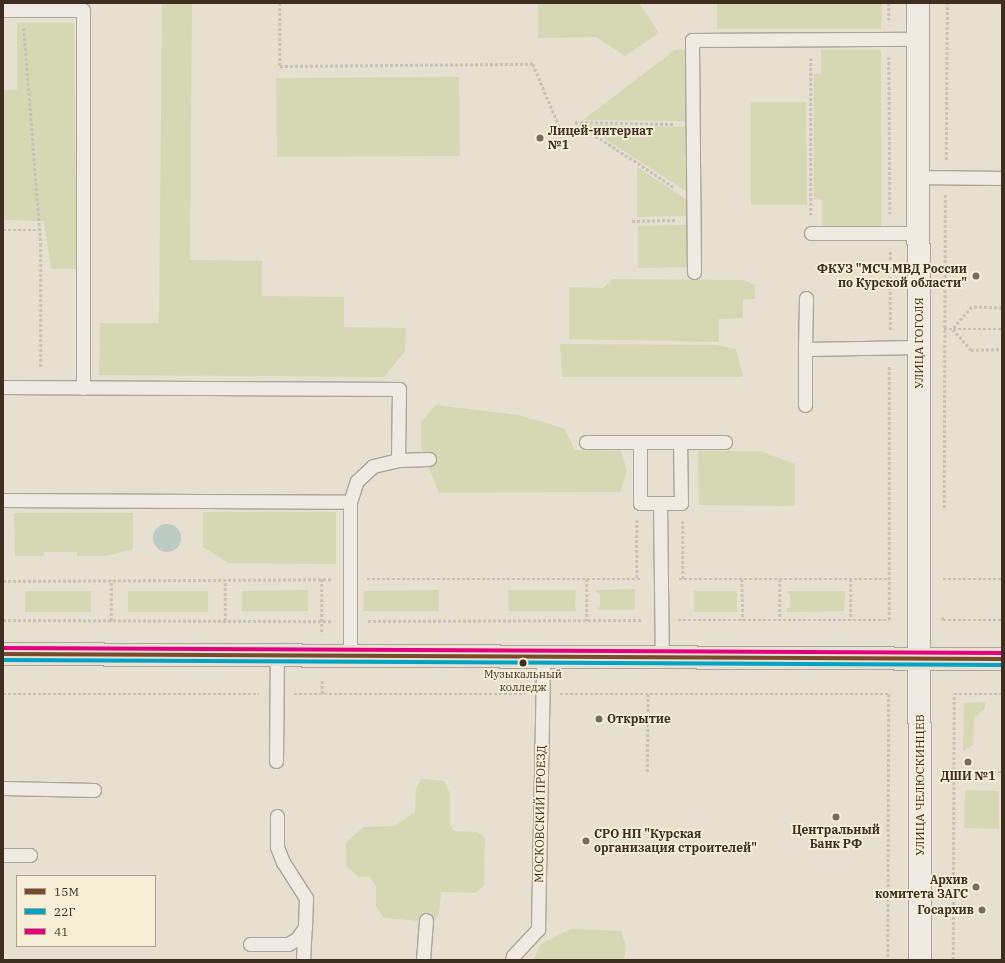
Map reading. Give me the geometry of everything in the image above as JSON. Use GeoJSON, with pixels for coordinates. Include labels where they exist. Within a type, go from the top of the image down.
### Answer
{"type":"FeatureCollection","features":[{"type":"Feature","properties":{"kind":"main road"},"geometry":{"type":"LineString","coordinates":[[3,654],[543,658],[1002,659]]}},
{"type":"Feature","properties":{"kind":"street","name":"УЛИЦА ГОГОЛЯ"},"geometry":{"type":"LineString","coordinates":[[918,3],[920,659]]}},
{"type":"Feature","properties":{"kind":"street","name":"УЛИЦА ЧЕЛЮСКИНЦЕВ"},"geometry":{"type":"LineString","coordinates":[[920,659],[920,960]]}},
{"type":"Feature","properties":{"kind":"lane"},"geometry":{"type":"LineString","coordinates":[[3,10],[83,10],[83,388]]}},
{"type":"Feature","properties":{"kind":"lane"},"geometry":{"type":"LineString","coordinates":[[694,272],[692,40],[918,39]]}},
{"type":"Feature","properties":{"kind":"lane"},"geometry":{"type":"LineString","coordinates":[[918,177],[1002,178]]}},
{"type":"Feature","properties":{"kind":"lane"},"geometry":{"type":"LineString","coordinates":[[811,233],[918,232]]}},
{"type":"Feature","properties":{"kind":"lane"},"geometry":{"type":"LineString","coordinates":[[805,405],[806,298]]}},
{"type":"Feature","properties":{"kind":"lane"},"geometry":{"type":"LineString","coordinates":[[805,349],[890,348],[919,338]]}},
{"type":"Feature","properties":{"kind":"lane"},"geometry":{"type":"LineString","coordinates":[[3,387],[399,389],[398,460]]}},
{"type":"Feature","properties":{"kind":"lane"},"geometry":{"type":"LineString","coordinates":[[586,442],[725,442]]}},
{"type":"Feature","properties":{"kind":"lane"},"geometry":{"type":"LineString","coordinates":[[640,442],[640,503],[660,503],[681,502],[680,442]]}},
{"type":"Feature","properties":{"kind":"lane"},"geometry":{"type":"LineString","coordinates":[[350,656],[350,502],[357,481],[373,466],[398,460],[430,459]]}},
{"type":"Feature","properties":{"kind":"lane"},"geometry":{"type":"LineString","coordinates":[[3,500],[350,502]]}},
{"type":"Feature","properties":{"kind":"lane"},"geometry":{"type":"LineString","coordinates":[[660,503],[662,658]]}},
{"type":"Feature","properties":{"kind":"lane"},"geometry":{"type":"LineString","coordinates":[[276,760],[277,656]]}},
{"type":"Feature","properties":{"kind":"lane","name":"МОСКОВСКИЙ ПРОЕЗД"},"geometry":{"type":"LineString","coordinates":[[512,960],[513,956],[538,929],[543,658]]}},
{"type":"Feature","properties":{"kind":"lane"},"geometry":{"type":"LineString","coordinates":[[3,788],[94,790]]}},
{"type":"Feature","properties":{"kind":"lane"},"geometry":{"type":"LineString","coordinates":[[276,816],[279,852],[306,898],[304,960]]}},
{"type":"Feature","properties":{"kind":"lane"},"geometry":{"type":"LineString","coordinates":[[3,855],[30,856]]}},
{"type":"Feature","properties":{"kind":"lane"},"geometry":{"type":"LineString","coordinates":[[422,960],[426,920]]}},
{"type":"Feature","properties":{"kind":"lane"},"geometry":{"type":"LineString","coordinates":[[250,944],[288,944],[297,939],[305,927]]}},
{"type":"Feature","properties":{"kind":"path"},"geometry":{"type":"LineString","coordinates":[[280,3],[280,66],[533,64],[562,133]]}},
{"type":"Feature","properties":{"kind":"path"},"geometry":{"type":"LineString","coordinates":[[3,620],[889,620],[889,3]]}},
{"type":"Feature","properties":{"kind":"path"},"geometry":{"type":"LineString","coordinates":[[944,516],[947,3]]}},
{"type":"Feature","properties":{"kind":"path"},"geometry":{"type":"LineString","coordinates":[[22,10],[40,230],[40,387]]}},
{"type":"Feature","properties":{"kind":"path"},"geometry":{"type":"LineString","coordinates":[[811,40],[811,233]]}},
{"type":"Feature","properties":{"kind":"path"},"geometry":{"type":"LineString","coordinates":[[693,124],[575,122],[693,199]]}},
{"type":"Feature","properties":{"kind":"path"},"geometry":{"type":"LineString","coordinates":[[632,221],[694,220]]}},
{"type":"Feature","properties":{"kind":"path"},"geometry":{"type":"LineString","coordinates":[[4,230],[40,230]]}},
{"type":"Feature","properties":{"kind":"path"},"geometry":{"type":"LineString","coordinates":[[952,329],[972,307],[1002,308]]}},
{"type":"Feature","properties":{"kind":"path"},"geometry":{"type":"LineString","coordinates":[[919,338],[945,329],[1002,329]]}},
{"type":"Feature","properties":{"kind":"path"},"geometry":{"type":"LineString","coordinates":[[952,329],[971,350],[1002,349]]}},
{"type":"Feature","properties":{"kind":"path"},"geometry":{"type":"LineString","coordinates":[[637,512],[637,579]]}},
{"type":"Feature","properties":{"kind":"path"},"geometry":{"type":"LineString","coordinates":[[683,519],[683,579]]}},
{"type":"Feature","properties":{"kind":"path"},"geometry":{"type":"LineString","coordinates":[[943,586],[944,571]]}},
{"type":"Feature","properties":{"kind":"path"},"geometry":{"type":"LineString","coordinates":[[3,581],[350,579],[889,579]]}},
{"type":"Feature","properties":{"kind":"path"},"geometry":{"type":"LineString","coordinates":[[587,579],[587,621]]}},
{"type":"Feature","properties":{"kind":"path"},"geometry":{"type":"LineString","coordinates":[[742,579],[743,620]]}},
{"type":"Feature","properties":{"kind":"path"},"geometry":{"type":"LineString","coordinates":[[780,579],[780,620]]}},
{"type":"Feature","properties":{"kind":"path"},"geometry":{"type":"LineString","coordinates":[[851,579],[851,620]]}},
{"type":"Feature","properties":{"kind":"path"},"geometry":{"type":"LineString","coordinates":[[944,579],[1002,579]]}},
{"type":"Feature","properties":{"kind":"path"},"geometry":{"type":"LineString","coordinates":[[111,580],[111,621]]}},
{"type":"Feature","properties":{"kind":"path"},"geometry":{"type":"LineString","coordinates":[[225,580],[225,621]]}},
{"type":"Feature","properties":{"kind":"path"},"geometry":{"type":"LineString","coordinates":[[943,613],[943,620],[1002,620]]}},
{"type":"Feature","properties":{"kind":"path"},"geometry":{"type":"LineString","coordinates":[[3,694],[530,694]]}},
{"type":"Feature","properties":{"kind":"path"},"geometry":{"type":"LineString","coordinates":[[553,694],[889,694],[888,960]]}},
{"type":"Feature","properties":{"kind":"path"},"geometry":{"type":"LineString","coordinates":[[647,772],[648,694]]}},
{"type":"Feature","properties":{"kind":"path"},"geometry":{"type":"LineString","coordinates":[[953,960],[954,694],[1002,694]]}},
{"type":"Feature","properties":{"kind":"path"},"geometry":{"type":"LineString","coordinates":[[954,772],[1002,772]]}},
{"type":"Feature","properties":{"kind":"green space"},"geometry":{"type":"Polygon","coordinates":[[[162,3],[192,3],[190,260],[262,261],[262,296],[344,297],[344,327],[406,328],[405,351],[384,377],[99,375],[100,323],[159,323],[162,3]]]}},
{"type":"Feature","properties":{"kind":"green space"},"geometry":{"type":"Polygon","coordinates":[[[538,3],[639,3],[659,33],[625,56],[596,37],[538,38],[538,3]]]}},
{"type":"Feature","properties":{"kind":"green space"},"geometry":{"type":"Polygon","coordinates":[[[717,3],[882,3],[881,29],[717,29],[717,3]]]}},
{"type":"Feature","properties":{"kind":"green space"},"geometry":{"type":"Polygon","coordinates":[[[17,23],[74,23],[77,269],[51,269],[44,221],[3,220],[3,90],[17,90],[17,23]]]}},
{"type":"Feature","properties":{"kind":"green space"},"geometry":{"type":"Polygon","coordinates":[[[675,50],[685,50],[686,121],[583,120],[675,50]]]}},
{"type":"Feature","properties":{"kind":"green space"},"geometry":{"type":"Polygon","coordinates":[[[821,50],[881,50],[881,226],[822,226],[822,200],[814,199],[814,74],[821,74],[821,50]]]}},
{"type":"Feature","properties":{"kind":"green space"},"geometry":{"type":"Polygon","coordinates":[[[459,77],[460,156],[277,157],[276,78],[459,77]]]}},
{"type":"Feature","properties":{"kind":"green space"},"geometry":{"type":"Polygon","coordinates":[[[751,102],[806,102],[807,205],[751,205],[751,102]]]}},
{"type":"Feature","properties":{"kind":"green space"},"geometry":{"type":"Polygon","coordinates":[[[584,125],[687,127],[687,192],[584,125]]]}},
{"type":"Feature","properties":{"kind":"green space"},"geometry":{"type":"Polygon","coordinates":[[[637,167],[687,200],[688,216],[637,217],[637,167]]]}},
{"type":"Feature","properties":{"kind":"green space"},"geometry":{"type":"Polygon","coordinates":[[[688,225],[688,267],[638,268],[638,226],[688,225]]]}},
{"type":"Feature","properties":{"kind":"green space"},"geometry":{"type":"Polygon","coordinates":[[[613,279],[744,280],[755,285],[755,299],[743,299],[743,318],[719,319],[719,342],[569,339],[569,287],[603,288],[613,279]]]}},
{"type":"Feature","properties":{"kind":"green space"},"geometry":{"type":"Polygon","coordinates":[[[560,344],[716,345],[736,349],[743,377],[562,377],[560,344]]]}},
{"type":"Feature","properties":{"kind":"green space"},"geometry":{"type":"Polygon","coordinates":[[[436,405],[518,415],[564,428],[575,450],[621,451],[627,471],[620,492],[439,493],[421,447],[421,422],[436,405]]]}},
{"type":"Feature","properties":{"kind":"green space"},"geometry":{"type":"Polygon","coordinates":[[[698,451],[760,451],[795,464],[795,506],[699,505],[698,451]]]}},
{"type":"Feature","properties":{"kind":"green space"},"geometry":{"type":"Polygon","coordinates":[[[203,512],[336,512],[336,564],[229,563],[203,547],[203,512]]]}},
{"type":"Feature","properties":{"kind":"green space"},"geometry":{"type":"Polygon","coordinates":[[[14,513],[133,513],[133,549],[107,556],[77,556],[77,552],[44,552],[44,556],[15,556],[14,513]]]}},
{"type":"Feature","properties":{"kind":"green space"},"geometry":{"type":"Polygon","coordinates":[[[635,589],[635,610],[597,610],[597,608],[600,607],[600,594],[597,594],[596,590],[635,589]]]}},
{"type":"Feature","properties":{"kind":"green space"},"geometry":{"type":"Polygon","coordinates":[[[308,590],[308,611],[242,611],[242,591],[308,590]]]}},
{"type":"Feature","properties":{"kind":"green space"},"geometry":{"type":"Polygon","coordinates":[[[439,590],[439,611],[363,611],[364,591],[439,590]]]}},
{"type":"Feature","properties":{"kind":"green space"},"geometry":{"type":"Polygon","coordinates":[[[508,590],[576,590],[575,607],[577,611],[509,611],[508,590]]]}},
{"type":"Feature","properties":{"kind":"green space"},"geometry":{"type":"Polygon","coordinates":[[[25,591],[91,591],[91,612],[25,612],[25,591]]]}},
{"type":"Feature","properties":{"kind":"green space"},"geometry":{"type":"Polygon","coordinates":[[[128,591],[208,591],[208,612],[128,612],[128,591]]]}},
{"type":"Feature","properties":{"kind":"green space"},"geometry":{"type":"Polygon","coordinates":[[[694,591],[737,591],[737,612],[694,612],[694,591]]]}},
{"type":"Feature","properties":{"kind":"green space"},"geometry":{"type":"Polygon","coordinates":[[[787,591],[845,591],[844,611],[787,612],[787,608],[790,608],[790,594],[787,594],[787,591]]]}},
{"type":"Feature","properties":{"kind":"green space"},"geometry":{"type":"Polygon","coordinates":[[[985,702],[985,709],[974,717],[973,745],[963,751],[964,703],[985,702]]]}},
{"type":"Feature","properties":{"kind":"green space"},"geometry":{"type":"Polygon","coordinates":[[[421,779],[444,781],[450,794],[450,824],[454,831],[477,832],[485,838],[484,886],[475,893],[441,892],[439,914],[434,922],[384,918],[376,906],[376,886],[370,877],[359,877],[346,866],[346,842],[364,827],[395,826],[415,812],[416,789],[421,779]]]}},
{"type":"Feature","properties":{"kind":"green space"},"geometry":{"type":"Polygon","coordinates":[[[965,790],[999,791],[999,829],[964,828],[965,790]]]}},
{"type":"Feature","properties":{"kind":"green space"},"geometry":{"type":"Polygon","coordinates":[[[571,929],[621,931],[626,946],[624,960],[533,960],[541,944],[571,929]]]}},
{"type":"Feature","properties":{"kind":"shaded area"},"geometry":{"type":"Polygon","coordinates":[[[167,524],[177,528],[181,538],[177,548],[167,552],[157,548],[153,538],[157,528],[167,524]]]}},
{"type":"Feature","properties":{"kind":"transit line","name":"41"},"geometry":{"type":"LineString","coordinates":[[3,648],[1002,653]]}},
{"type":"Feature","properties":{"kind":"transit line","name":"15М"},"geometry":{"type":"LineString","coordinates":[[3,654],[1002,659]]}},
{"type":"Feature","properties":{"kind":"transit line","name":"22Г"},"geometry":{"type":"LineString","coordinates":[[3,660],[1002,665]]}},
{"type":"Feature","properties":{"kind":"place","name":"Лицей-интернат №1"},"geometry":{"type":"Point","coordinates":[540,138]}},
{"type":"Feature","properties":{"kind":"place","name":"ФКУЗ \"МСЧ МВД России по Курской области\""},"geometry":{"type":"Point","coordinates":[976,276]}},
{"type":"Feature","properties":{"kind":"place","name":"Музыкальный колледж"},"geometry":{"type":"Point","coordinates":[523,663]}},
{"type":"Feature","properties":{"kind":"place","name":"Открытие"},"geometry":{"type":"Point","coordinates":[599,719]}},
{"type":"Feature","properties":{"kind":"place","name":"ДШИ №1"},"geometry":{"type":"Point","coordinates":[968,762]}},
{"type":"Feature","properties":{"kind":"place","name":"Центральный Банк РФ"},"geometry":{"type":"Point","coordinates":[836,817]}},
{"type":"Feature","properties":{"kind":"place","name":"СРО НП \"Курская организация строителей\""},"geometry":{"type":"Point","coordinates":[586,841]}},
{"type":"Feature","properties":{"kind":"place","name":"Архив комитета ЗАГС"},"geometry":{"type":"Point","coordinates":[976,887]}},
{"type":"Feature","properties":{"kind":"place","name":"Госархив"},"geometry":{"type":"Point","coordinates":[982,910]}}]}
